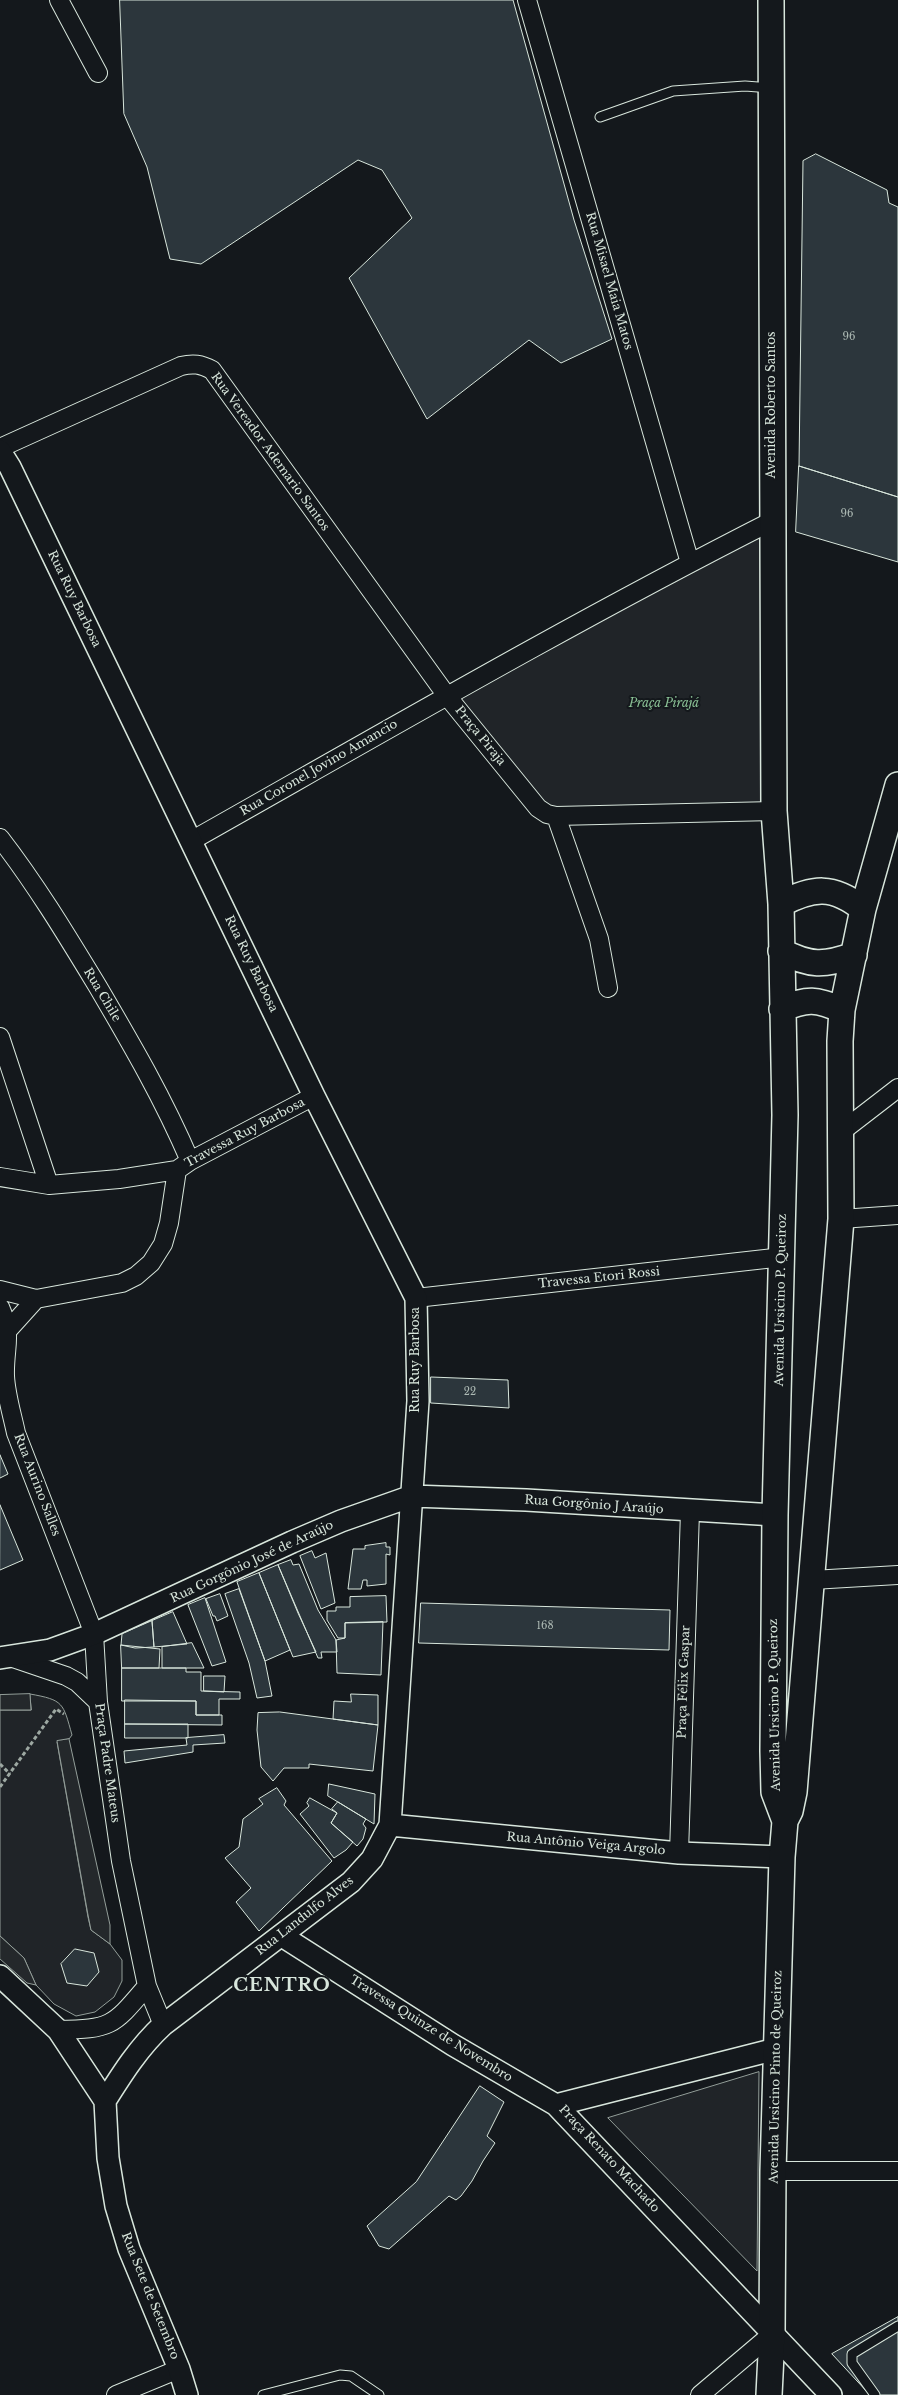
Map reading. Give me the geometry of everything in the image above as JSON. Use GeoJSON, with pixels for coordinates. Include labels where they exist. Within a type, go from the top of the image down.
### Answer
{"type":"FeatureCollection","features":[{"type":"Feature","properties":{"kind":"main road","name":"Avenida Roberto Santos"},"geometry":{"type":"LineString","coordinates":[[771,0],[774,811]]}},
{"type":"Feature","properties":{"kind":"main road","name":"Avenida Ursicino P. Queiroz"},"geometry":{"type":"LineString","coordinates":[[785,1821],[790,1811],[794,1792],[841,1219],[840,1041],[842,1010],[861,919],[898,785]]}},
{"type":"Feature","properties":{"kind":"main road","name":"Avenida Ursicino P. Queiroz"},"geometry":{"type":"LineString","coordinates":[[774,811],[781,904],[785,1115],[783,1257],[775,1515],[773,1751],[774,1792],[785,1821]]}},
{"type":"Feature","properties":{"kind":"main road"},"geometry":{"type":"LineString","coordinates":[[781,904],[799,894],[824,891],[848,897],[861,919]]}},
{"type":"Feature","properties":{"kind":"main road"},"geometry":{"type":"LineString","coordinates":[[781,951],[800,962],[817,964],[832,963],[854,955]]}},
{"type":"Feature","properties":{"kind":"main road"},"geometry":{"type":"LineString","coordinates":[[782,1009],[810,1000],[824,1002],[842,1010]]}},
{"type":"Feature","properties":{"kind":"main road","name":"Avenida Ursicino Pinto de Queiroz"},"geometry":{"type":"LineString","coordinates":[[769,2395],[772,2334],[776,2049],[782,1857],[785,1821]]}},
{"type":"Feature","properties":{"kind":"street"},"geometry":{"type":"LineString","coordinates":[[59,0],[98,74]]}},
{"type":"Feature","properties":{"kind":"street","name":"Rua Misael Maia Matos"},"geometry":{"type":"LineString","coordinates":[[527,0],[690,563]]}},
{"type":"Feature","properties":{"kind":"street","name":"Rua Vereador Ademario Santos"},"geometry":{"type":"LineString","coordinates":[[2,460],[181,366],[193,363],[212,370],[447,696]]}},
{"type":"Feature","properties":{"kind":"street","name":"Rua Ruy Barbosa"},"geometry":{"type":"LineString","coordinates":[[2,460],[191,841],[314,1096],[416,1298],[418,1401],[412,1496]]}},
{"type":"Feature","properties":{"kind":"street","name":"Praça Piraja"},"geometry":{"type":"LineString","coordinates":[[556,816],[547,814],[538,808],[447,696],[690,563],[772,521]]}},
{"type":"Feature","properties":{"kind":"street","name":"Rua Coronel Jovino Amancio"},"geometry":{"type":"LineString","coordinates":[[191,841],[447,696]]}},
{"type":"Feature","properties":{"kind":"street"},"geometry":{"type":"LineString","coordinates":[[608,988],[599,939],[556,816],[774,811]]}},
{"type":"Feature","properties":{"kind":"street","name":"Rua Chile"},"geometry":{"type":"LineString","coordinates":[[0,838],[33,882],[148,1072],[167,1107],[184,1165]]}},
{"type":"Feature","properties":{"kind":"street"},"geometry":{"type":"LineString","coordinates":[[0,1037],[49,1185]]}},
{"type":"Feature","properties":{"kind":"street"},"geometry":{"type":"LineString","coordinates":[[841,1132],[898,1088]]}},
{"type":"Feature","properties":{"kind":"street","name":"Travessa Ruy Barbosa"},"geometry":{"type":"LineString","coordinates":[[0,1177],[49,1185],[119,1179],[184,1165],[314,1096]]}},
{"type":"Feature","properties":{"kind":"street"},"geometry":{"type":"LineString","coordinates":[[0,1290],[36,1299],[122,1283],[136,1276],[151,1263],[163,1244],[184,1165]]}},
{"type":"Feature","properties":{"kind":"street"},"geometry":{"type":"LineString","coordinates":[[841,1219],[898,1215]]}},
{"type":"Feature","properties":{"kind":"street","name":"Travessa Etori Rossi"},"geometry":{"type":"LineString","coordinates":[[416,1298],[783,1257]]}},
{"type":"Feature","properties":{"kind":"street"},"geometry":{"type":"LineString","coordinates":[[8,1330],[36,1299]]}},
{"type":"Feature","properties":{"kind":"street","name":"Rua Aurino Salles"},"geometry":{"type":"LineString","coordinates":[[0,1307],[8,1330],[5,1375],[8,1401],[16,1433],[94,1634]]}},
{"type":"Feature","properties":{"kind":"street","name":"Rua Gorgônio J Araújo"},"geometry":{"type":"LineString","coordinates":[[412,1496],[526,1500],[775,1515]]}},
{"type":"Feature","properties":{"kind":"street","name":"Rua Gorgônio José de Araújo"},"geometry":{"type":"LineString","coordinates":[[94,1634],[292,1542],[341,1521],[412,1496]]}},
{"type":"Feature","properties":{"kind":"street","name":"Rua Landulfo Alves"},"geometry":{"type":"LineString","coordinates":[[104,2101],[130,2061],[163,2025],[351,1882],[372,1858],[390,1825],[412,1496]]}},
{"type":"Feature","properties":{"kind":"street","name":"Praça Félix Gaspar"},"geometry":{"type":"LineString","coordinates":[[679,1853],[690,1511]]}},
{"type":"Feature","properties":{"kind":"street"},"geometry":{"type":"LineString","coordinates":[[812,1580],[898,1575]]}},
{"type":"Feature","properties":{"kind":"street"},"geometry":{"type":"LineString","coordinates":[[5,1657],[50,1650],[94,1634]]}},
{"type":"Feature","properties":{"kind":"street","name":"Praça Padre Mateus"},"geometry":{"type":"LineString","coordinates":[[94,1634],[98,1702],[121,1861],[147,1986],[163,2025]]}},
{"type":"Feature","properties":{"kind":"street"},"geometry":{"type":"LineString","coordinates":[[5,1657],[66,1676],[77,1682],[98,1702]]}},
{"type":"Feature","properties":{"kind":"street","name":"Rua Antônio Veiga Argolo"},"geometry":{"type":"LineString","coordinates":[[390,1825],[679,1853],[782,1857]]}},
{"type":"Feature","properties":{"kind":"street","name":"Travessa Quinze de Novembro"},"geometry":{"type":"LineString","coordinates":[[282,1936],[452,2044],[556,2105]]}},
{"type":"Feature","properties":{"kind":"street"},"geometry":{"type":"LineString","coordinates":[[0,1976],[58,2030],[84,2030],[113,2023],[122,2017],[147,1986]]}},
{"type":"Feature","properties":{"kind":"street","name":"Rua Sete de Setembro"},"geometry":{"type":"LineString","coordinates":[[58,2030],[104,2101],[108,2158],[116,2206],[129,2249],[188,2395]]}},
{"type":"Feature","properties":{"kind":"street","name":"Praça Renato Machado"},"geometry":{"type":"LineString","coordinates":[[776,2049],[556,2105],[831,2395]]}},
{"type":"Feature","properties":{"kind":"street"},"geometry":{"type":"LineString","coordinates":[[773,2171],[898,2171]]}},
{"type":"Feature","properties":{"kind":"street"},"geometry":{"type":"LineString","coordinates":[[700,2395],[772,2334]]}},
{"type":"Feature","properties":{"kind":"street"},"geometry":{"type":"LineString","coordinates":[[116,2395],[179,2369]]}},
{"type":"Feature","properties":{"kind":"lane"},"geometry":{"type":"LineString","coordinates":[[600,117],[673,91],[745,86],[771,88]]}},
{"type":"Feature","properties":{"kind":"lane"},"geometry":{"type":"LineString","coordinates":[[875,2395],[852,2363],[852,2354],[898,2326]]}},
{"type":"Feature","properties":{"kind":"lane"},"geometry":{"type":"LineString","coordinates":[[263,2395],[340,2375],[356,2379],[379,2395]]}},
{"type":"Feature","properties":{"kind":"path"},"geometry":{"type":"LineString","coordinates":[[0,1787],[56,1709],[64,1714]]}},
{"type":"Feature","properties":{"kind":"path"},"geometry":{"type":"LineString","coordinates":[[0,1764],[10,1774]]}},
{"type":"Feature","properties":{"kind":"green space","name":"Praça Pirajá"},"geometry":{"type":"Polygon","coordinates":[[[772,521],[774,811],[556,816],[447,696],[772,521]]]}},
{"type":"Feature","properties":{"kind":"green space"},"geometry":{"type":"Polygon","coordinates":[[[30,1694],[50,1698],[56,1701],[64,1710],[72,1735],[69,1739],[57,1742],[91,1930],[110,1944],[122,1960],[122,1981],[114,1997],[95,2012],[76,2016],[54,2004],[36,1985],[24,1958],[0,1936],[0,1710],[31,1710],[30,1694]]]}},
{"type":"Feature","properties":{"kind":"green space"},"geometry":{"type":"Polygon","coordinates":[[[759,2072],[757,2271],[608,2118],[759,2072]]]}},
{"type":"Feature","properties":{"kind":"shaded area"},"geometry":{"type":"Polygon","coordinates":[[[30,1694],[31,1710],[0,1710],[0,1695],[30,1694]]]}},
{"type":"Feature","properties":{"kind":"shaded area"},"geometry":{"type":"Polygon","coordinates":[[[69,1739],[110,1925],[110,1944],[91,1930],[57,1741],[69,1739]]]}},
{"type":"Feature","properties":{"kind":"shaded area"},"geometry":{"type":"Polygon","coordinates":[[[0,1936],[24,1958],[36,1985],[27,1983],[0,1959],[0,1936]]]}},
{"type":"Feature","properties":{"kind":"building"},"geometry":{"type":"Polygon","coordinates":[[[120,0],[513,0],[574,220],[612,339],[561,363],[529,340],[427,419],[349,278],[412,218],[382,170],[358,160],[201,264],[170,259],[147,167],[124,114],[120,0]]]}},
{"type":"Feature","properties":{"kind":"building"},"geometry":{"type":"Polygon","coordinates":[[[816,154],[887,190],[889,203],[898,207],[898,497],[799,466],[803,161],[816,154]]]}},
{"type":"Feature","properties":{"kind":"building"},"geometry":{"type":"Polygon","coordinates":[[[799,466],[898,497],[898,562],[796,532],[799,466]]]}},
{"type":"Feature","properties":{"kind":"building"},"geometry":{"type":"Polygon","coordinates":[[[431,1377],[508,1380],[509,1408],[431,1403],[431,1377]]]}},
{"type":"Feature","properties":{"kind":"building"},"geometry":{"type":"Polygon","coordinates":[[[0,1455],[8,1474],[0,1478],[0,1455]]]}},
{"type":"Feature","properties":{"kind":"building"},"geometry":{"type":"Polygon","coordinates":[[[0,1505],[23,1560],[0,1570],[0,1505]]]}},
{"type":"Feature","properties":{"kind":"building"},"geometry":{"type":"Polygon","coordinates":[[[386,1543],[386,1547],[390,1547],[390,1555],[386,1554],[386,1584],[367,1586],[367,1580],[363,1580],[361,1589],[348,1589],[353,1549],[365,1549],[365,1546],[386,1543]]]}},
{"type":"Feature","properties":{"kind":"building"},"geometry":{"type":"Polygon","coordinates":[[[312,1551],[315,1558],[326,1553],[335,1603],[321,1609],[300,1556],[312,1551]]]}},
{"type":"Feature","properties":{"kind":"building"},"geometry":{"type":"Polygon","coordinates":[[[291,1560],[293,1565],[299,1564],[318,1610],[336,1640],[337,1652],[321,1652],[322,1658],[318,1658],[278,1565],[291,1560]]]}},
{"type":"Feature","properties":{"kind":"building"},"geometry":{"type":"Polygon","coordinates":[[[278,1565],[316,1652],[293,1657],[259,1573],[278,1565]]]}},
{"type":"Feature","properties":{"kind":"building"},"geometry":{"type":"Polygon","coordinates":[[[259,1573],[290,1650],[265,1661],[237,1582],[259,1573]]]}},
{"type":"Feature","properties":{"kind":"building"},"geometry":{"type":"Polygon","coordinates":[[[239,1589],[265,1661],[272,1696],[257,1698],[249,1663],[225,1594],[239,1589]]]}},
{"type":"Feature","properties":{"kind":"building"},"geometry":{"type":"Polygon","coordinates":[[[220,1594],[228,1616],[217,1621],[206,1599],[220,1594]]]}},
{"type":"Feature","properties":{"kind":"building"},"geometry":{"type":"Polygon","coordinates":[[[386,1596],[387,1622],[345,1623],[345,1638],[338,1638],[327,1620],[327,1611],[336,1611],[336,1607],[350,1607],[350,1597],[386,1596]]]}},
{"type":"Feature","properties":{"kind":"building"},"geometry":{"type":"Polygon","coordinates":[[[205,1598],[226,1662],[212,1666],[188,1605],[205,1598]]]}},
{"type":"Feature","properties":{"kind":"building"},"geometry":{"type":"Polygon","coordinates":[[[421,1603],[670,1610],[669,1650],[419,1643],[421,1603]]]}},
{"type":"Feature","properties":{"kind":"building"},"geometry":{"type":"Polygon","coordinates":[[[173,1612],[187,1644],[154,1647],[152,1621],[173,1612]]]}},
{"type":"Feature","properties":{"kind":"building"},"geometry":{"type":"Polygon","coordinates":[[[152,1621],[154,1647],[135,1648],[121,1645],[122,1634],[152,1621]]]}},
{"type":"Feature","properties":{"kind":"building"},"geometry":{"type":"Polygon","coordinates":[[[383,1622],[381,1675],[337,1673],[336,1640],[345,1638],[345,1623],[383,1622]]]}},
{"type":"Feature","properties":{"kind":"building"},"geometry":{"type":"Polygon","coordinates":[[[192,1643],[204,1668],[162,1668],[162,1647],[192,1643]]]}},
{"type":"Feature","properties":{"kind":"building"},"geometry":{"type":"Polygon","coordinates":[[[121,1645],[160,1649],[159,1668],[122,1668],[121,1645]]]}},
{"type":"Feature","properties":{"kind":"building"},"geometry":{"type":"Polygon","coordinates":[[[122,1668],[186,1668],[186,1672],[201,1672],[201,1691],[240,1692],[240,1699],[219,1699],[219,1715],[196,1715],[196,1701],[122,1701],[122,1668]]]}},
{"type":"Feature","properties":{"kind":"building"},"geometry":{"type":"Polygon","coordinates":[[[204,1676],[225,1676],[224,1692],[204,1691],[204,1676]]]}},
{"type":"Feature","properties":{"kind":"building"},"geometry":{"type":"Polygon","coordinates":[[[351,1694],[378,1695],[378,1725],[333,1719],[334,1701],[351,1702],[351,1694]]]}},
{"type":"Feature","properties":{"kind":"building"},"geometry":{"type":"Polygon","coordinates":[[[125,1700],[196,1701],[196,1715],[222,1715],[222,1725],[125,1724],[125,1700]]]}},
{"type":"Feature","properties":{"kind":"building"},"geometry":{"type":"Polygon","coordinates":[[[280,1712],[378,1725],[373,1771],[309,1764],[309,1768],[284,1768],[273,1781],[261,1767],[257,1730],[258,1713],[280,1712]]]}},
{"type":"Feature","properties":{"kind":"building"},"geometry":{"type":"Polygon","coordinates":[[[125,1724],[188,1724],[188,1738],[125,1738],[125,1724]]]}},
{"type":"Feature","properties":{"kind":"building"},"geometry":{"type":"Polygon","coordinates":[[[224,1735],[225,1743],[193,1745],[193,1752],[125,1763],[124,1751],[187,1745],[186,1738],[224,1735]]]}},
{"type":"Feature","properties":{"kind":"building"},"geometry":{"type":"Polygon","coordinates":[[[329,1784],[375,1794],[374,1824],[328,1796],[329,1784]]]}},
{"type":"Feature","properties":{"kind":"building"},"geometry":{"type":"Polygon","coordinates":[[[277,1788],[286,1801],[284,1805],[332,1861],[259,1931],[236,1902],[251,1888],[225,1858],[239,1847],[243,1819],[263,1804],[259,1799],[277,1788]]]}},
{"type":"Feature","properties":{"kind":"building"},"geometry":{"type":"Polygon","coordinates":[[[310,1798],[337,1813],[331,1823],[353,1842],[346,1850],[334,1858],[300,1814],[309,1806],[307,1803],[310,1798]]]}},
{"type":"Feature","properties":{"kind":"building"},"geometry":{"type":"Polygon","coordinates":[[[338,1802],[366,1819],[363,1824],[366,1828],[363,1839],[357,1846],[331,1823],[337,1813],[332,1809],[338,1802]]]}},
{"type":"Feature","properties":{"kind":"building"},"geometry":{"type":"Polygon","coordinates":[[[75,1949],[94,1953],[99,1972],[87,1986],[67,1983],[61,1964],[75,1949]]]}},
{"type":"Feature","properties":{"kind":"building"},"geometry":{"type":"Polygon","coordinates":[[[480,2086],[504,2102],[487,2136],[495,2143],[472,2181],[461,2196],[456,2200],[449,2196],[389,2249],[379,2246],[367,2226],[416,2182],[480,2086]]]}},
{"type":"Feature","properties":{"kind":"building"},"geometry":{"type":"Polygon","coordinates":[[[898,2317],[898,2395],[870,2395],[832,2354],[898,2317]]]}},
{"type":"Feature","properties":{"kind":"district","name":"CENTRO"},"geometry":{"type":"Point","coordinates":[282,1986]}}]}
